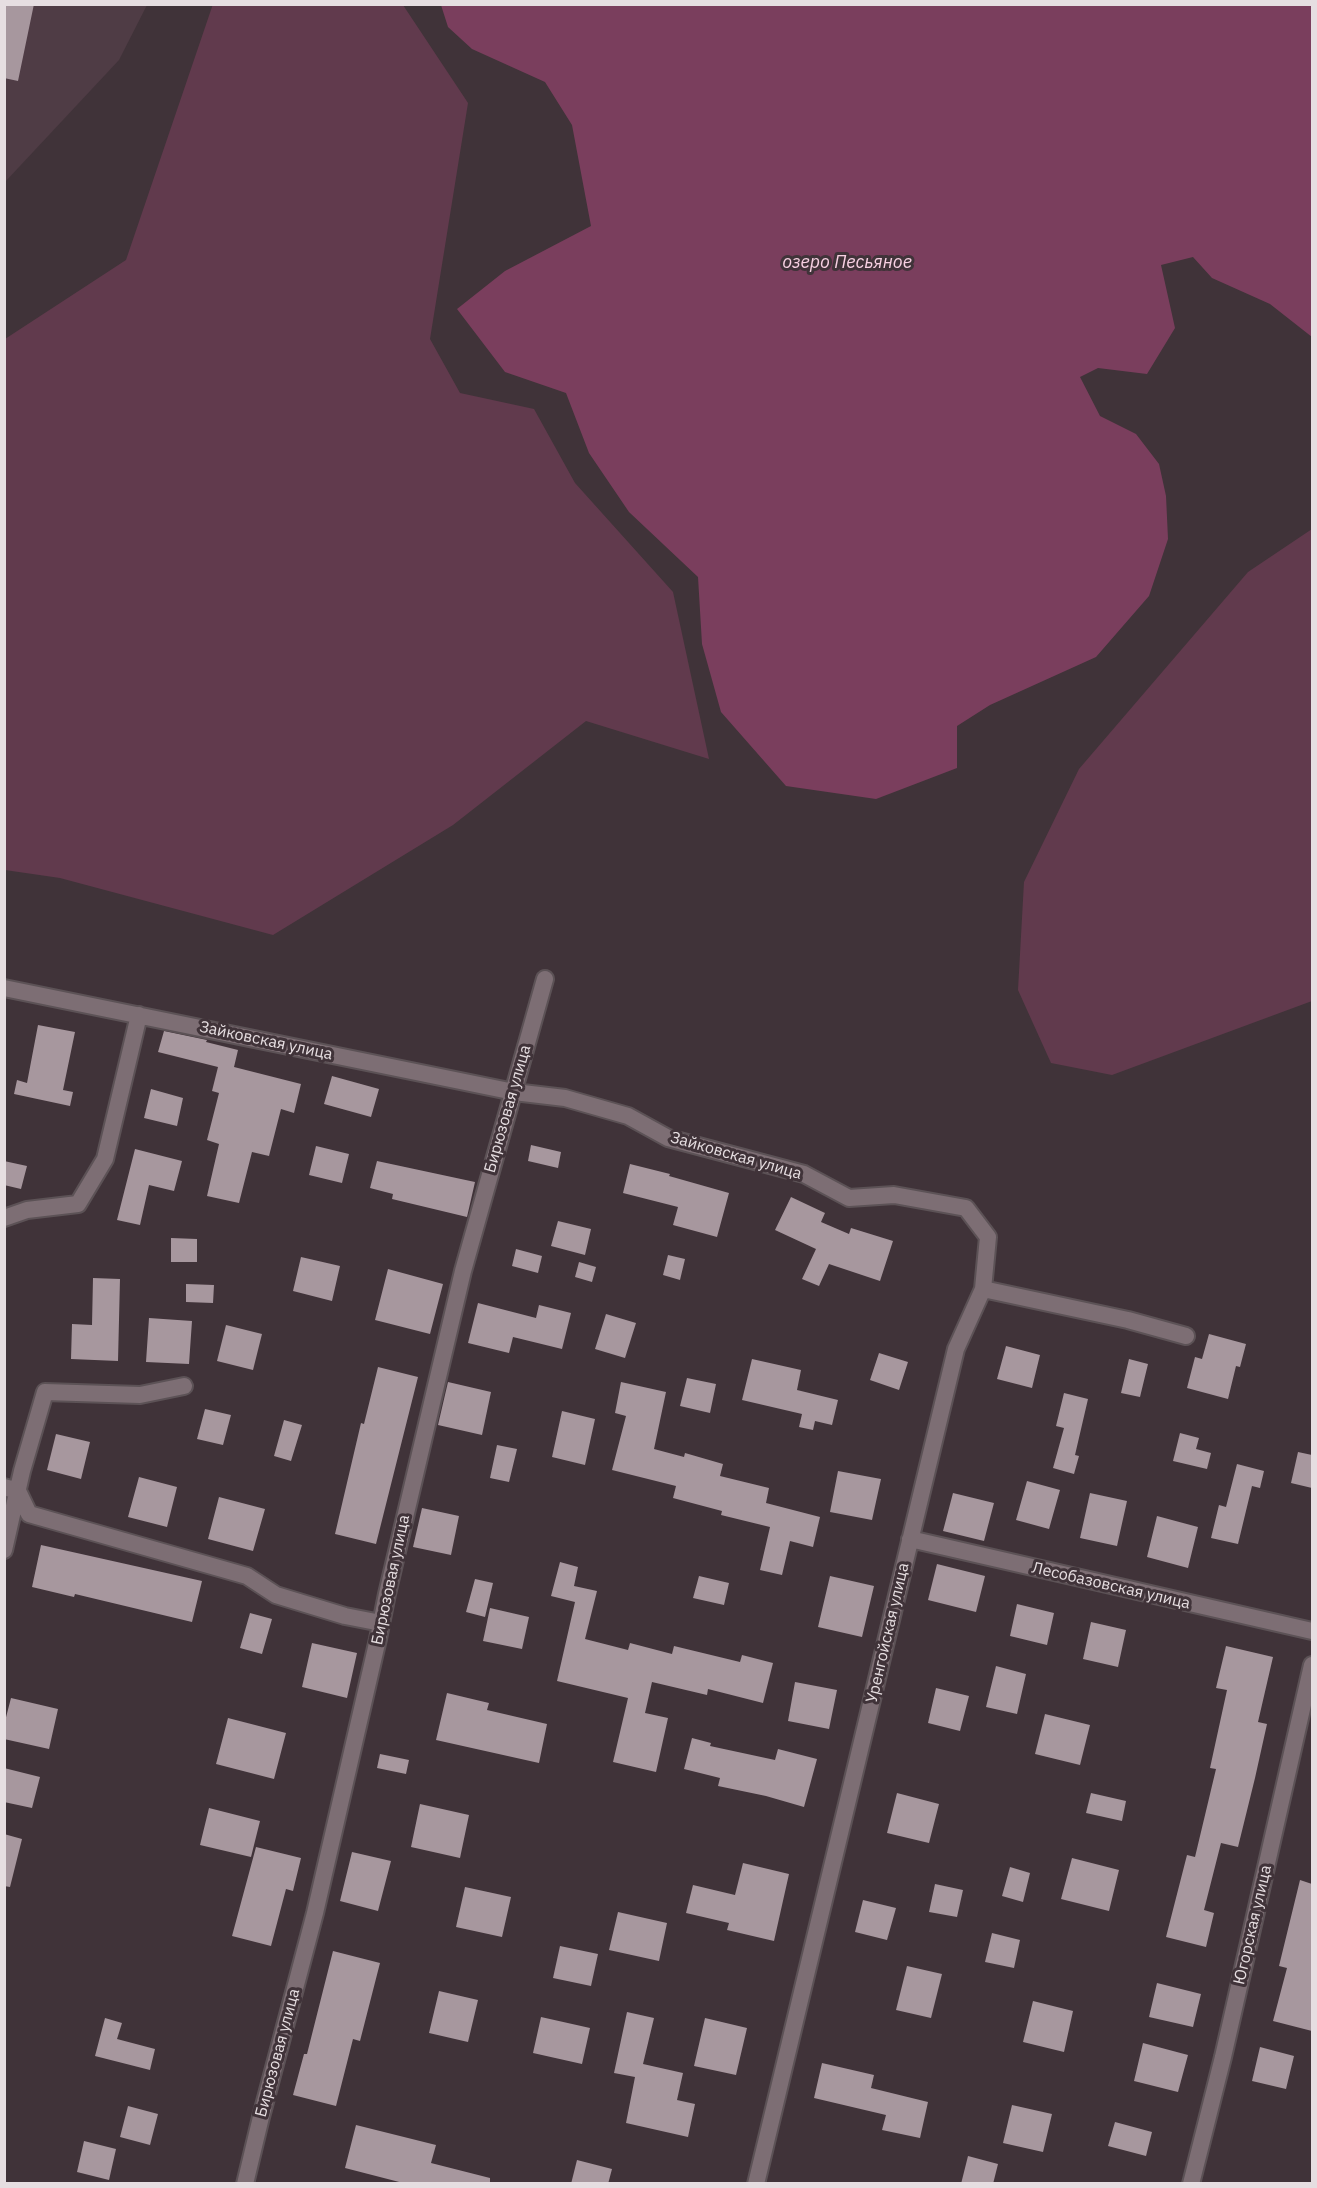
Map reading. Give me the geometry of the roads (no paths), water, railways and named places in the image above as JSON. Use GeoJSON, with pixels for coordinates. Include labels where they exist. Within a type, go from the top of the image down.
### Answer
{"type":"FeatureCollection","features":[{"type":"Feature","properties":{"kind":"street","name":"Бирюзовая улица"},"geometry":{"type":"LineString","coordinates":[[245,2184],[258,2126],[315,1913],[460,1282],[545,979]]}},
{"type":"Feature","properties":{"kind":"street","name":"Зайковская улица"},"geometry":{"type":"LineString","coordinates":[[4,988],[514,1092],[565,1098],[628,1116],[668,1138],[804,1174],[849,1198],[894,1195],[966,1208],[988,1237],[984,1289]]}},
{"type":"Feature","properties":{"kind":"street"},"geometry":{"type":"LineString","coordinates":[[4,1218],[27,1210],[78,1204],[105,1159],[139,1015]]}},
{"type":"Feature","properties":{"kind":"street"},"geometry":{"type":"LineString","coordinates":[[984,1289],[1186,1335]]}},
{"type":"Feature","properties":{"kind":"street","name":"Уренгойская улица"},"geometry":{"type":"LineString","coordinates":[[756,2184],[956,1349],[984,1289]]}},
{"type":"Feature","properties":{"kind":"street"},"geometry":{"type":"LineString","coordinates":[[4,1550],[11,1489],[45,1392],[140,1395],[184,1386]]}},
{"type":"Feature","properties":{"kind":"street"},"geometry":{"type":"LineString","coordinates":[[11,1489],[29,1514],[247,1576],[276,1594],[345,1616],[381,1623]]}},
{"type":"Feature","properties":{"kind":"street","name":"Лесобазовская улица"},"geometry":{"type":"LineString","coordinates":[[910,1539],[1312,1631]]}},
{"type":"Feature","properties":{"kind":"street","name":"Югорская улица"},"geometry":{"type":"LineString","coordinates":[[1191,2184],[1226,2045],[1312,1665]]}},
{"type":"Feature","properties":{"kind":"water","name":"озеро Песьяное"},"geometry":{"type":"Polygon","coordinates":[[[441,5],[1312,5],[1312,337],[1270,304],[1212,278],[1193,257],[1161,265],[1175,328],[1147,374],[1098,368],[1080,377],[1100,416],[1136,434],[1159,464],[1166,496],[1168,539],[1149,596],[1096,657],[990,705],[957,726],[957,768],[876,799],[786,786],[721,712],[702,644],[698,577],[629,512],[589,453],[566,393],[505,372],[457,309],[505,271],[591,226],[572,125],[545,82],[472,49],[448,27],[441,5]]]}}]}
